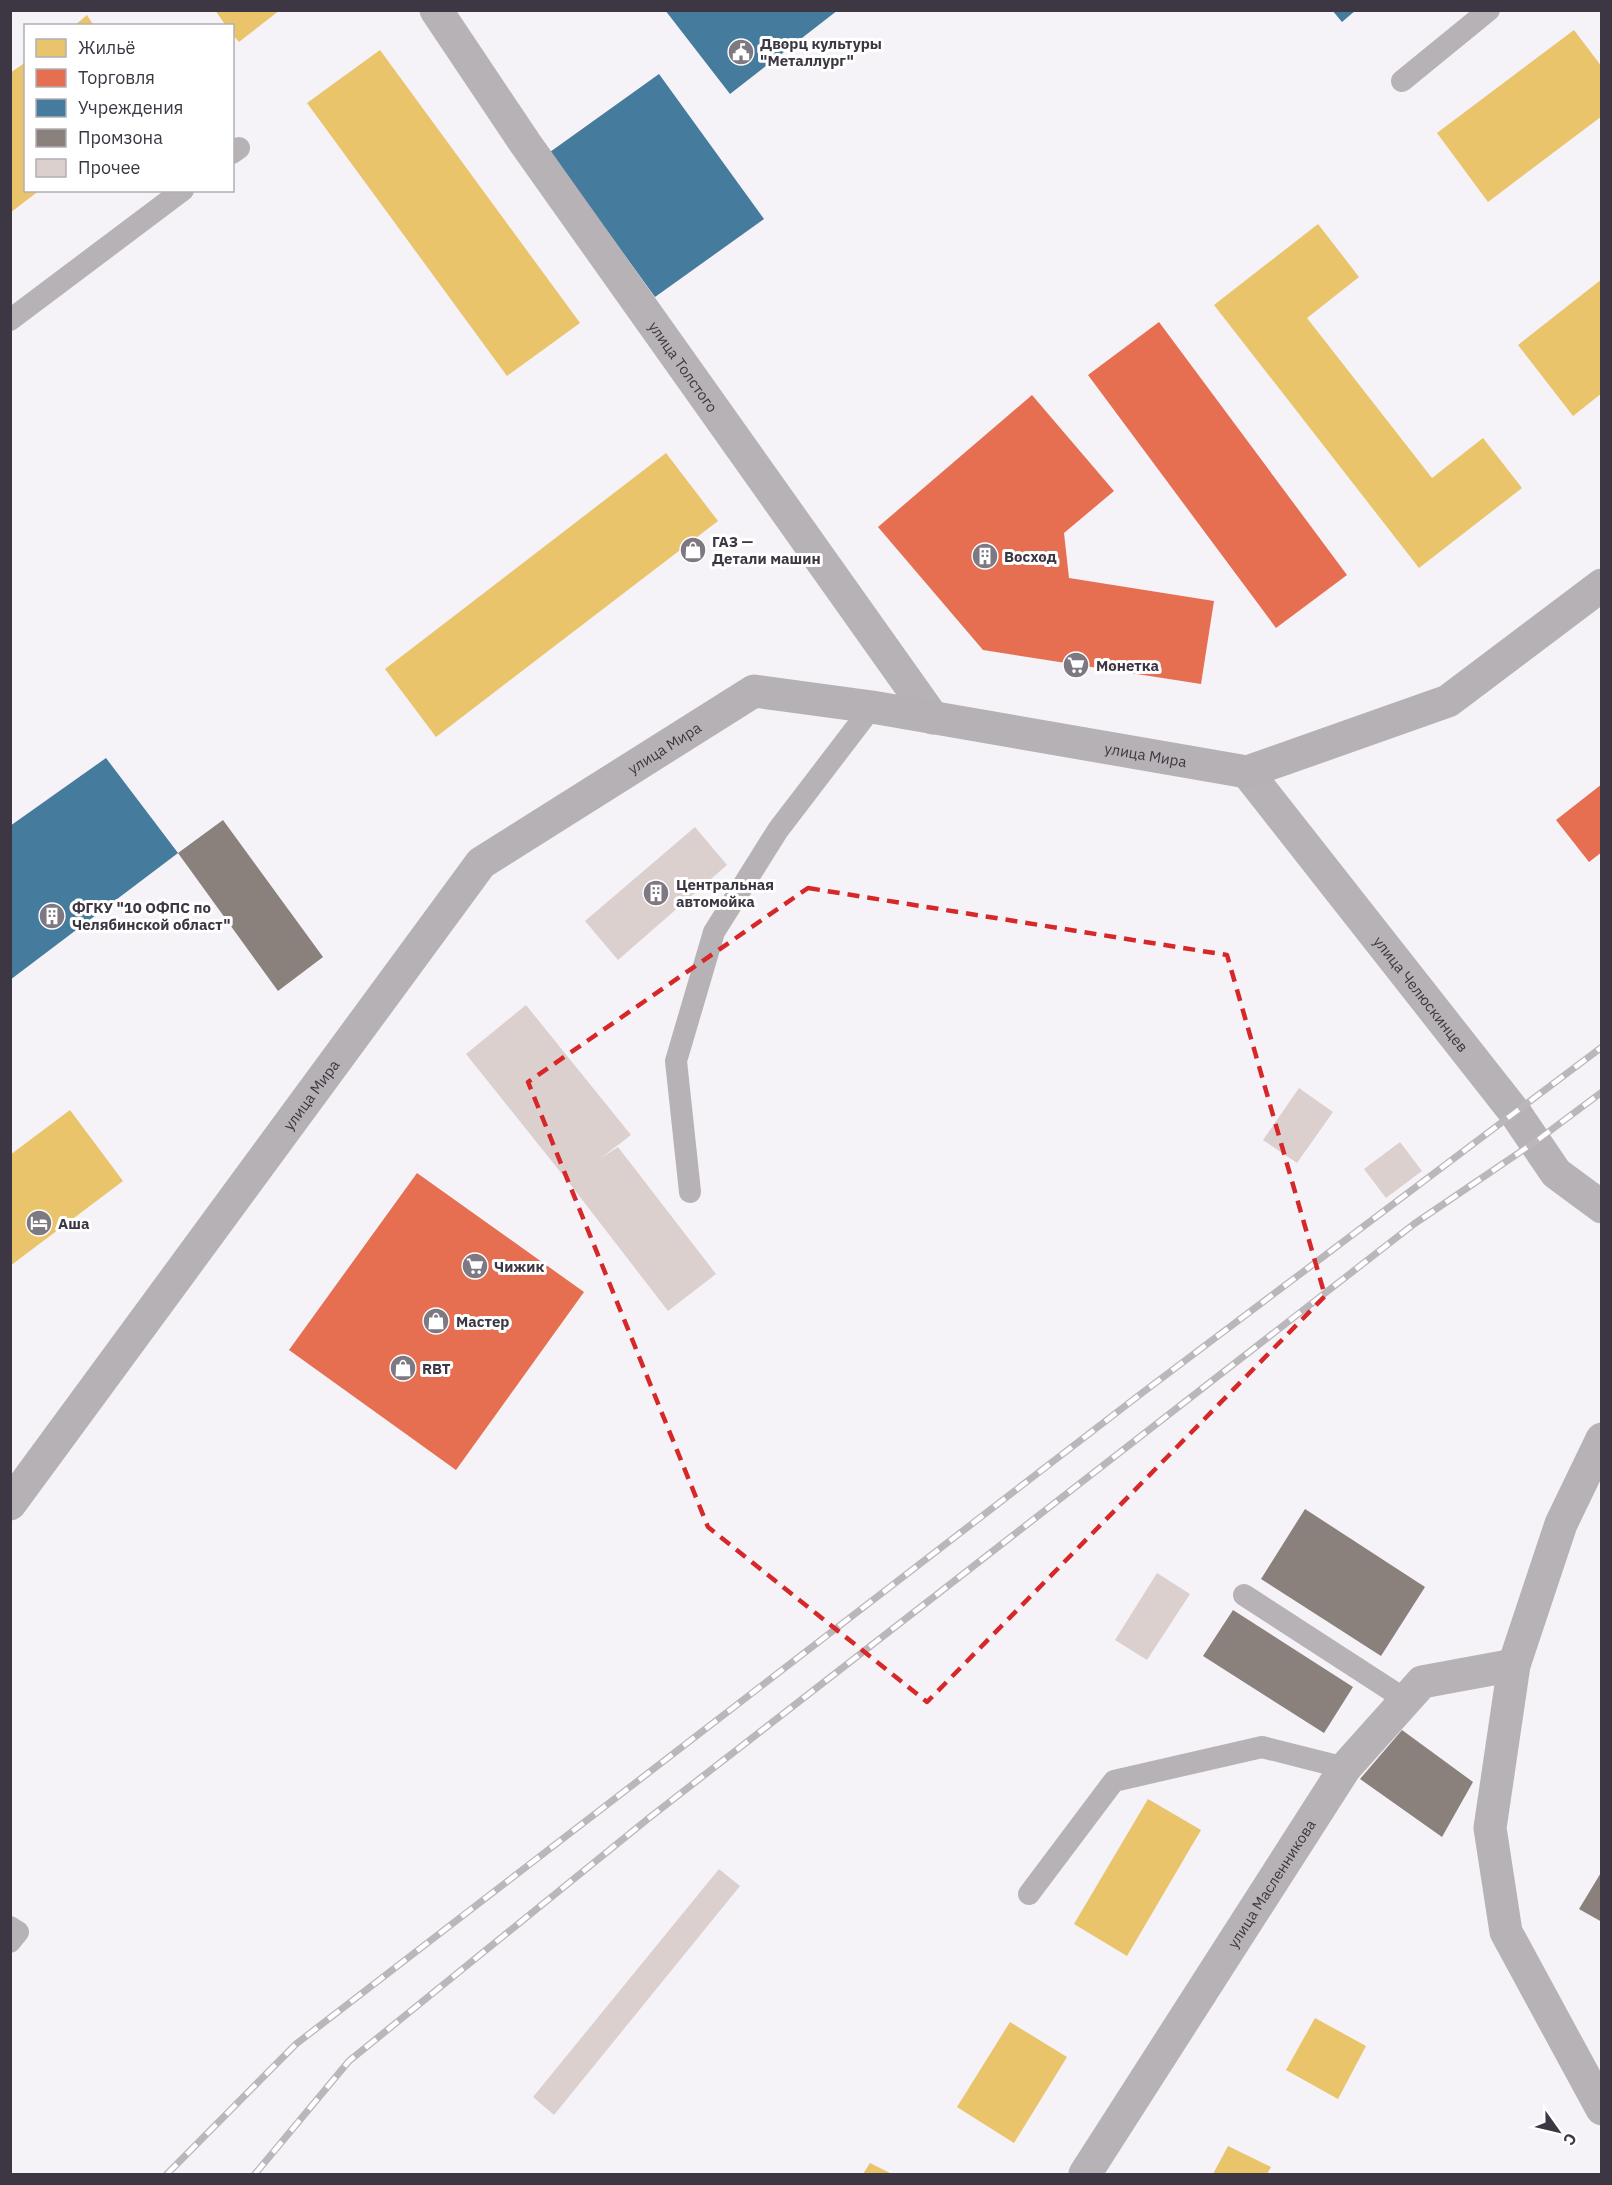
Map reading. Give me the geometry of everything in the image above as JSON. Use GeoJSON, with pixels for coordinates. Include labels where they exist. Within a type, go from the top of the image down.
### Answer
{"type":"FeatureCollection","features":[{"type":"Feature","properties":{"kind":"street","name":"улица Толстого"},"geometry":{"type":"LineString","coordinates":[[436,10],[525,143],[933,718]]}},
{"type":"Feature","properties":{"kind":"street","name":"улица Мира"},"geometry":{"type":"LineString","coordinates":[[10,1504],[481,862],[754,691],[872,707],[1247,771],[1448,701],[1602,585]]}},
{"type":"Feature","properties":{"kind":"street","name":"улица Челюскинцев"},"geometry":{"type":"LineString","coordinates":[[1247,771],[1516,1114],[1556,1173],[1602,1207]]}},
{"type":"Feature","properties":{"kind":"street"},"geometry":{"type":"LineString","coordinates":[[1602,1439],[1561,1524],[1514,1665],[1490,1828],[1506,1932],[1602,2109]]}},
{"type":"Feature","properties":{"kind":"street","name":"улица Масленникова"},"geometry":{"type":"LineString","coordinates":[[1085,2175],[1345,1768],[1422,1683],[1514,1665]]}},
{"type":"Feature","properties":{"kind":"lane"},"geometry":{"type":"LineString","coordinates":[[1402,81],[1488,10]]}},
{"type":"Feature","properties":{"kind":"lane"},"geometry":{"type":"LineString","coordinates":[[10,320],[180,192]]}},
{"type":"Feature","properties":{"kind":"lane"},"geometry":{"type":"LineString","coordinates":[[690,1192],[676,1061],[714,932],[778,830],[872,707]]}},
{"type":"Feature","properties":{"kind":"lane"},"geometry":{"type":"LineString","coordinates":[[1244,1595],[1406,1700]]}},
{"type":"Feature","properties":{"kind":"lane"},"geometry":{"type":"LineString","coordinates":[[1029,1894],[1114,1781],[1262,1747],[1345,1768]]}},
{"type":"Feature","properties":{"kind":"lane"},"geometry":{"type":"LineString","coordinates":[[10,1927],[18,1932],[10,1942]]}},
{"type":"Feature","properties":{"kind":"highlighted area"},"geometry":{"type":"Polygon","coordinates":[[[808,888],[1227,955],[1325,1296],[927,1702],[708,1527],[528,1082],[808,888]]]}},
{"type":"Feature","properties":{"kind":"building: Жильё"},"geometry":{"type":"Polygon","coordinates":[[[215,10],[280,10],[239,42],[234,36],[234,24],[225,24],[215,10]]]}},
{"type":"Feature","properties":{"kind":"building: Жильё"},"geometry":{"type":"Polygon","coordinates":[[[87,15],[93,24],[76,24],[87,15]]]}},
{"type":"Feature","properties":{"kind":"building: Жильё"},"geometry":{"type":"Polygon","coordinates":[[[1574,30],[1602,67],[1602,116],[1488,202],[1437,133],[1574,30]]]}},
{"type":"Feature","properties":{"kind":"building: Жильё"},"geometry":{"type":"Polygon","coordinates":[[[380,50],[580,323],[507,376],[307,103],[380,50]]]}},
{"type":"Feature","properties":{"kind":"building: Жильё"},"geometry":{"type":"Polygon","coordinates":[[[24,63],[24,192],[37,192],[10,213],[10,73],[24,63]]]}},
{"type":"Feature","properties":{"kind":"building: Жильё"},"geometry":{"type":"Polygon","coordinates":[[[1318,224],[1359,277],[1307,318],[1432,478],[1483,438],[1522,488],[1419,568],[1214,305],[1318,224]]]}},
{"type":"Feature","properties":{"kind":"building: Жильё"},"geometry":{"type":"Polygon","coordinates":[[[1602,279],[1602,393],[1573,416],[1518,345],[1602,279]]]}},
{"type":"Feature","properties":{"kind":"building: Жильё"},"geometry":{"type":"Polygon","coordinates":[[[666,453],[718,521],[436,737],[385,669],[666,453]]]}},
{"type":"Feature","properties":{"kind":"building: Жильё","name":"Аша"},"geometry":{"type":"Polygon","coordinates":[[[70,1110],[123,1181],[10,1266],[10,1155],[70,1110]]]}},
{"type":"Feature","properties":{"kind":"building: Жильё"},"geometry":{"type":"Polygon","coordinates":[[[1148,1799],[1201,1830],[1127,1956],[1074,1924],[1148,1799]]]}},
{"type":"Feature","properties":{"kind":"building: Жильё"},"geometry":{"type":"Polygon","coordinates":[[[1315,2018],[1366,2046],[1338,2099],[1286,2070],[1315,2018]]]}},
{"type":"Feature","properties":{"kind":"building: Жильё"},"geometry":{"type":"Polygon","coordinates":[[[1010,2022],[1067,2057],[1014,2143],[957,2107],[1010,2022]]]}},
{"type":"Feature","properties":{"kind":"building: Жильё"},"geometry":{"type":"Polygon","coordinates":[[[1228,2146],[1271,2167],[1267,2174],[1213,2174],[1228,2146]]]}},
{"type":"Feature","properties":{"kind":"building: Жильё"},"geometry":{"type":"Polygon","coordinates":[[[870,2163],[892,2174],[863,2174],[870,2163]]]}},
{"type":"Feature","properties":{"kind":"building: Торговля"},"geometry":{"type":"Polygon","coordinates":[[[1159,322],[1347,575],[1276,628],[1088,375],[1159,322]]]}},
{"type":"Feature","properties":{"kind":"building: Торговля","name":"Восход"},"geometry":{"type":"Polygon","coordinates":[[[1032,395],[1114,491],[1064,533],[1069,578],[1214,601],[1201,684],[983,650],[878,527],[1032,395]]]}},
{"type":"Feature","properties":{"kind":"building: Торговля"},"geometry":{"type":"Polygon","coordinates":[[[1602,784],[1602,852],[1589,862],[1556,820],[1602,784]]]}},
{"type":"Feature","properties":{"kind":"building: Торговля","name":"Мастер"},"geometry":{"type":"Polygon","coordinates":[[[417,1173],[584,1292],[456,1470],[289,1350],[417,1173]]]}},
{"type":"Feature","properties":{"kind":"building: Учреждения","name":"Дворц культуры \"Металлург\""},"geometry":{"type":"Polygon","coordinates":[[[665,10],[838,10],[730,94],[665,10]]]}},
{"type":"Feature","properties":{"kind":"building: Учреждения"},"geometry":{"type":"Polygon","coordinates":[[[1332,10],[1356,10],[1342,22],[1332,10]]]}},
{"type":"Feature","properties":{"kind":"building: Учреждения"},"geometry":{"type":"Polygon","coordinates":[[[659,74],[764,219],[655,297],[550,152],[659,74]]]}},
{"type":"Feature","properties":{"kind":"building: Учреждения","name":"ФГКУ \"10 ОФПС по Челябинской област\""},"geometry":{"type":"Polygon","coordinates":[[[106,758],[178,853],[10,980],[10,826],[106,758]]]}},
{"type":"Feature","properties":{"kind":"building: Промзона"},"geometry":{"type":"Polygon","coordinates":[[[223,820],[323,957],[278,991],[178,853],[223,820]]]}},
{"type":"Feature","properties":{"kind":"building: Промзона"},"geometry":{"type":"Polygon","coordinates":[[[1305,1509],[1425,1587],[1381,1656],[1261,1579],[1305,1509]]]}},
{"type":"Feature","properties":{"kind":"building: Промзона"},"geometry":{"type":"Polygon","coordinates":[[[1233,1610],[1353,1687],[1324,1733],[1203,1656],[1233,1610]]]}},
{"type":"Feature","properties":{"kind":"building: Промзона"},"geometry":{"type":"Polygon","coordinates":[[[1402,1730],[1473,1782],[1442,1837],[1360,1779],[1402,1730]]]}},
{"type":"Feature","properties":{"kind":"building: Промзона"},"geometry":{"type":"Polygon","coordinates":[[[1602,1871],[1602,1922],[1579,1909],[1602,1871]]]}},
{"type":"Feature","properties":{"kind":"building: Прочее","name":"Центральная автомойка"},"geometry":{"type":"Polygon","coordinates":[[[695,827],[727,865],[618,960],[585,921],[695,827]]]}},
{"type":"Feature","properties":{"kind":"building: Прочее"},"geometry":{"type":"Polygon","coordinates":[[[526,1005],[631,1135],[601,1158],[618,1147],[716,1274],[668,1311],[466,1054],[526,1005]]]}},
{"type":"Feature","properties":{"kind":"building: Прочее"},"geometry":{"type":"Polygon","coordinates":[[[1299,1088],[1333,1112],[1297,1163],[1263,1140],[1299,1088]]]}},
{"type":"Feature","properties":{"kind":"building: Прочее"},"geometry":{"type":"Polygon","coordinates":[[[1400,1142],[1422,1171],[1386,1198],[1364,1169],[1400,1142]]]}},
{"type":"Feature","properties":{"kind":"building: Прочее"},"geometry":{"type":"Polygon","coordinates":[[[1157,1573],[1190,1594],[1147,1660],[1115,1640],[1157,1573]]]}},
{"type":"Feature","properties":{"kind":"building: Прочее"},"geometry":{"type":"Polygon","coordinates":[[[719,1869],[740,1886],[554,2115],[533,2097],[719,1869]]]}},
{"type":"Feature","properties":{"kind":"railway"},"geometry":{"type":"LineString","coordinates":[[167,2174],[296,2044],[1142,1393],[1602,1047]]}},
{"type":"Feature","properties":{"kind":"railway"},"geometry":{"type":"LineString","coordinates":[[255,2174],[349,2061],[649,1818],[1414,1224],[1535,1142],[1602,1092]]}},
{"type":"Feature","properties":{"kind":"place","name":"Дворц культуры \"Металлург\""},"geometry":{"type":"Point","coordinates":[741,52]}},
{"type":"Feature","properties":{"kind":"place","name":"ГАЗ — Детали машин"},"geometry":{"type":"Point","coordinates":[693,550]}},
{"type":"Feature","properties":{"kind":"place","name":"Восход"},"geometry":{"type":"Point","coordinates":[985,556]}},
{"type":"Feature","properties":{"kind":"place","name":"Монетка"},"geometry":{"type":"Point","coordinates":[1076,665]}},
{"type":"Feature","properties":{"kind":"place","name":"Центральная автомойка"},"geometry":{"type":"Point","coordinates":[656,893]}},
{"type":"Feature","properties":{"kind":"place","name":"ФГКУ \"10 ОФПС по Челябинской област\""},"geometry":{"type":"Point","coordinates":[52,916]}},
{"type":"Feature","properties":{"kind":"place","name":"Аша"},"geometry":{"type":"Point","coordinates":[39,1223]}},
{"type":"Feature","properties":{"kind":"place","name":"Чижик"},"geometry":{"type":"Point","coordinates":[475,1266]}},
{"type":"Feature","properties":{"kind":"place","name":"Мастер"},"geometry":{"type":"Point","coordinates":[436,1321]}},
{"type":"Feature","properties":{"kind":"place","name":"RBT"},"geometry":{"type":"Point","coordinates":[403,1368]}}]}
